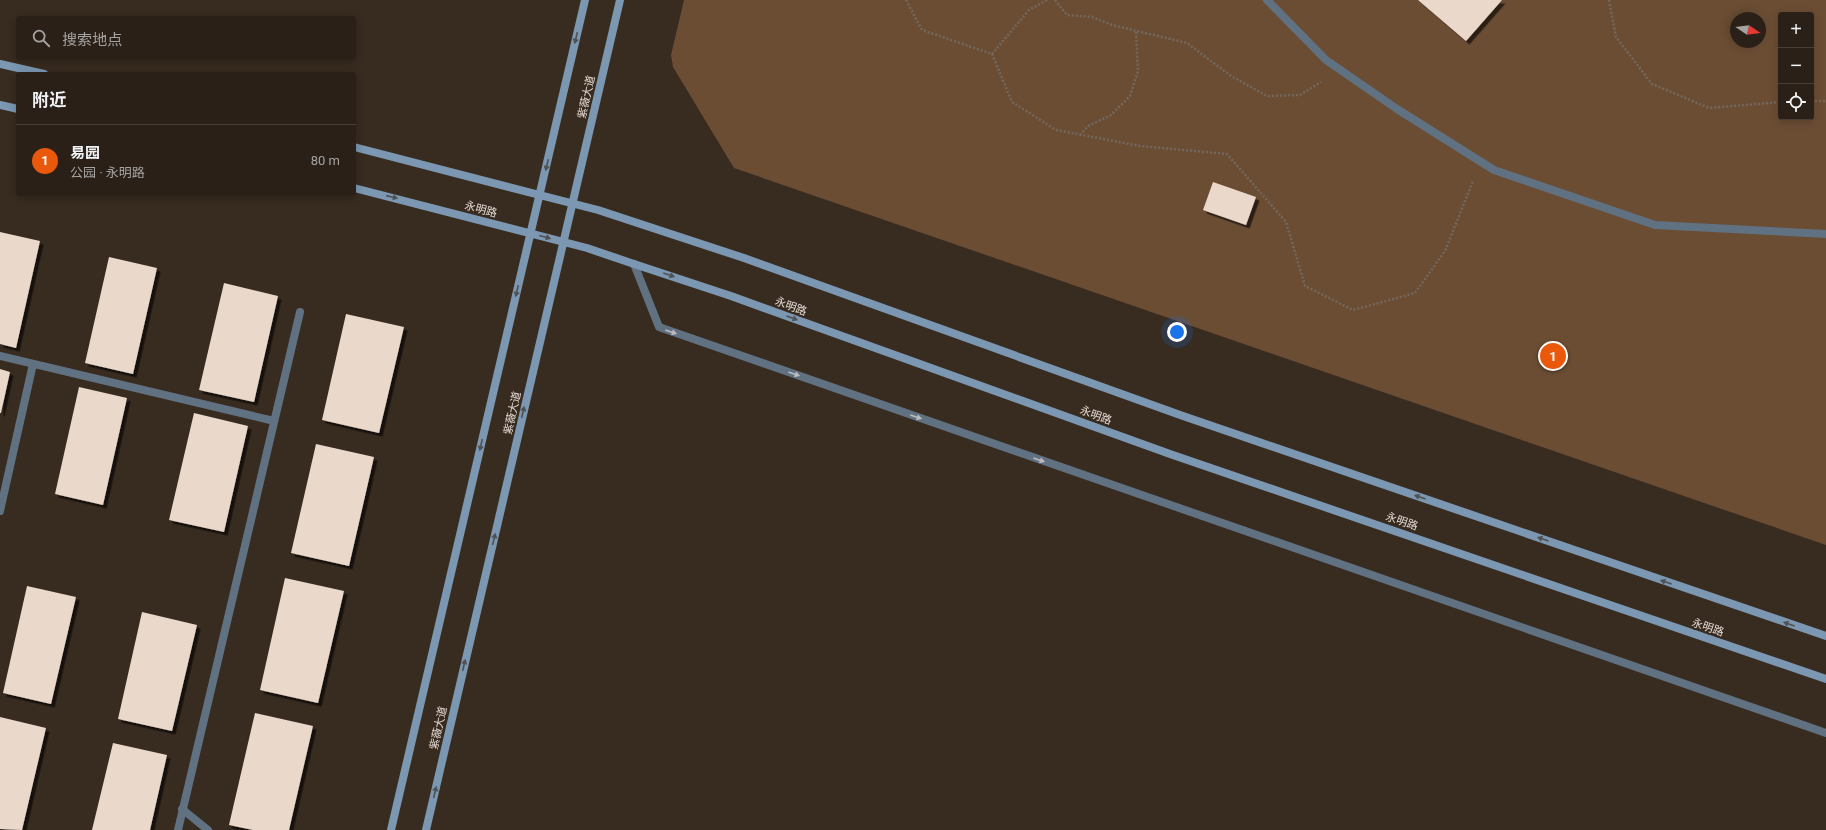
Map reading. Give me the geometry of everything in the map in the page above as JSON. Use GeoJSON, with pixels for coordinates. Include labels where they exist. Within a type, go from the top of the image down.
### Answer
{"type":"FeatureCollection","features":[{"type":"Feature","properties":{"kind":"street","name":"紫薇大道"},"geometry":{"type":"LineString","coordinates":[[391,830],[585,0]]}},
{"type":"Feature","properties":{"kind":"street","name":"紫薇大道"},"geometry":{"type":"LineString","coordinates":[[426,830],[620,0]]}},
{"type":"Feature","properties":{"kind":"street"},"geometry":{"type":"LineString","coordinates":[[1267,0],[1326,60],[1397,109],[1494,170],[1655,225],[1826,234]]}},
{"type":"Feature","properties":{"kind":"street"},"geometry":{"type":"LineString","coordinates":[[0,64],[35,72]]}},
{"type":"Feature","properties":{"kind":"street"},"geometry":{"type":"LineString","coordinates":[[0,105],[16,109]]}},
{"type":"Feature","properties":{"kind":"street"},"geometry":{"type":"LineString","coordinates":[[356,148],[598,210],[744,258],[1183,416],[1826,636]]}},
{"type":"Feature","properties":{"kind":"street","name":"永明路"},"geometry":{"type":"LineString","coordinates":[[356,189],[563,242],[731,296],[1170,454],[1826,678]]}},
{"type":"Feature","properties":{"kind":"street"},"geometry":{"type":"LineString","coordinates":[[634,264],[659,328],[1826,733]]}},
{"type":"Feature","properties":{"kind":"street"},"geometry":{"type":"LineString","coordinates":[[178,830],[300,312]]}},
{"type":"Feature","properties":{"kind":"street"},"geometry":{"type":"LineString","coordinates":[[0,356],[274,421]]}},
{"type":"Feature","properties":{"kind":"street"},"geometry":{"type":"LineString","coordinates":[[0,511],[33,364]]}},
{"type":"Feature","properties":{"kind":"street"},"geometry":{"type":"LineString","coordinates":[[182,809],[208,830]]}},
{"type":"Feature","properties":{"kind":"path"},"geometry":{"type":"LineString","coordinates":[[906,0],[922,30],[992,54],[1012,102],[1056,130],[1140,146],[1227,154],[1286,222],[1305,286],[1353,310],[1415,293],[1445,251],[1481,162]]}},
{"type":"Feature","properties":{"kind":"path"},"geometry":{"type":"LineString","coordinates":[[992,54],[1029,10],[1047,0]]}},
{"type":"Feature","properties":{"kind":"path"},"geometry":{"type":"LineString","coordinates":[[1055,0],[1067,15],[1092,17],[1112,25],[1187,43],[1231,76],[1267,96],[1300,95],[1341,70]]}},
{"type":"Feature","properties":{"kind":"path"},"geometry":{"type":"LineString","coordinates":[[1609,0],[1616,38],[1652,84],[1709,108],[1778,102]]}},
{"type":"Feature","properties":{"kind":"path"},"geometry":{"type":"LineString","coordinates":[[1080,135],[1088,126],[1111,115],[1130,96],[1138,71],[1136,31]]}},
{"type":"Feature","properties":{"kind":"path"},"geometry":{"type":"LineString","coordinates":[[1814,101],[1826,101]]}},
{"type":"Feature","properties":{"kind":"shaded area"},"geometry":{"type":"Polygon","coordinates":[[[684,0],[1826,0],[1826,545],[734,168],[673,67],[671,55],[684,0]]]}},
{"type":"Feature","properties":{"kind":"building"},"geometry":{"type":"Polygon","coordinates":[[[1418,0],[1502,0],[1466,41],[1418,0]]]}},
{"type":"Feature","properties":{"kind":"building"},"geometry":{"type":"Polygon","coordinates":[[[1213,182],[1256,197],[1246,225],[1203,210],[1213,182]]]}},
{"type":"Feature","properties":{"kind":"building"},"geometry":{"type":"Polygon","coordinates":[[[0,232],[40,241],[16,348],[0,344],[0,232]]]}},
{"type":"Feature","properties":{"kind":"building"},"geometry":{"type":"Polygon","coordinates":[[[109,257],[157,268],[133,374],[85,363],[109,257]]]}},
{"type":"Feature","properties":{"kind":"building"},"geometry":{"type":"Polygon","coordinates":[[[224,283],[278,296],[254,402],[199,390],[224,283]]]}},
{"type":"Feature","properties":{"kind":"building"},"geometry":{"type":"Polygon","coordinates":[[[346,314],[404,327],[379,433],[322,420],[346,314]]]}},
{"type":"Feature","properties":{"kind":"building"},"geometry":{"type":"Polygon","coordinates":[[[0,369],[10,372],[1,413],[0,413],[0,369]]]}},
{"type":"Feature","properties":{"kind":"building"},"geometry":{"type":"Polygon","coordinates":[[[79,387],[127,398],[103,505],[55,494],[79,387]]]}},
{"type":"Feature","properties":{"kind":"building"},"geometry":{"type":"Polygon","coordinates":[[[194,413],[248,426],[224,532],[169,520],[194,413]]]}},
{"type":"Feature","properties":{"kind":"building"},"geometry":{"type":"Polygon","coordinates":[[[316,444],[374,457],[349,566],[291,553],[316,444]]]}},
{"type":"Feature","properties":{"kind":"building"},"geometry":{"type":"Polygon","coordinates":[[[285,578],[344,591],[318,703],[260,690],[285,578]]]}},
{"type":"Feature","properties":{"kind":"building"},"geometry":{"type":"Polygon","coordinates":[[[27,586],[76,597],[51,704],[3,693],[27,586]]]}},
{"type":"Feature","properties":{"kind":"building"},"geometry":{"type":"Polygon","coordinates":[[[142,612],[197,625],[172,731],[118,719],[142,612]]]}},
{"type":"Feature","properties":{"kind":"building"},"geometry":{"type":"Polygon","coordinates":[[[255,713],[313,726],[289,830],[253,830],[229,825],[255,713]]]}},
{"type":"Feature","properties":{"kind":"building"},"geometry":{"type":"Polygon","coordinates":[[[0,717],[46,728],[22,830],[0,829],[0,717]]]}},
{"type":"Feature","properties":{"kind":"building"},"geometry":{"type":"Polygon","coordinates":[[[113,743],[167,755],[150,830],[92,830],[113,743]]]}},
{"type":"Feature","properties":{"kind":"place","name":"易园"},"geometry":{"type":"Point","coordinates":[1553,356]}}]}
